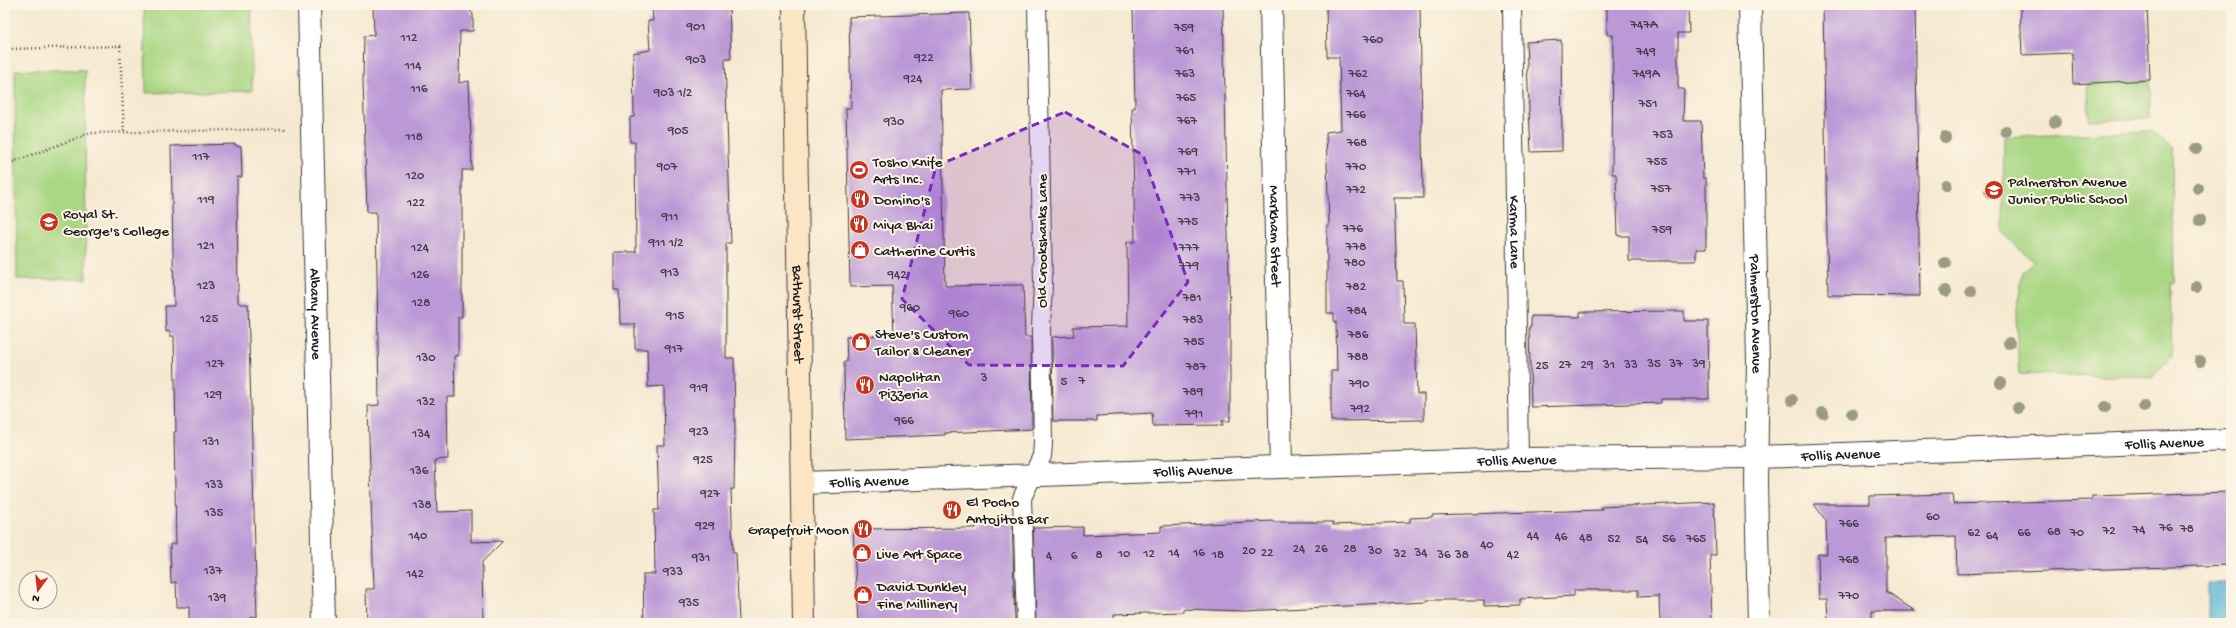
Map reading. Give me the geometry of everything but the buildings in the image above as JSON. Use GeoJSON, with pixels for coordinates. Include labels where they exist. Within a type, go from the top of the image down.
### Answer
{"type":"FeatureCollection","features":[{"type":"Feature","properties":{"kind":"main road","name":"Bathurst Street"},"geometry":{"type":"LineString","coordinates":[[794,5],[804,623]]}},
{"type":"Feature","properties":{"kind":"street","name":"Albany Avenue"},"geometry":{"type":"LineString","coordinates":[[309,5],[310,128],[324,623]]}},
{"type":"Feature","properties":{"kind":"street","name":"Markham Street"},"geometry":{"type":"LineString","coordinates":[[1271,5],[1281,467]]}},
{"type":"Feature","properties":{"kind":"street","name":"Palmerston Avenue"},"geometry":{"type":"LineString","coordinates":[[1750,5],[1758,363],[1756,457],[1759,623]]}},
{"type":"Feature","properties":{"kind":"street","name":"Follis Avenue"},"geometry":{"type":"LineString","coordinates":[[802,483],[1519,459],[1756,457],[2231,440]]}},
{"type":"Feature","properties":{"kind":"lane","name":"Old Crookshanks Lane"},"geometry":{"type":"LineString","coordinates":[[1026,623],[1022,498],[1042,456],[1043,443],[1041,328],[1043,275],[1037,5]]}},
{"type":"Feature","properties":{"kind":"lane","name":"Karma Lane"},"geometry":{"type":"LineString","coordinates":[[1512,5],[1519,459]]}},
{"type":"Feature","properties":{"kind":"path"},"geometry":{"type":"LineString","coordinates":[[5,46],[9,49],[120,46],[124,133]]}},
{"type":"Feature","properties":{"kind":"path"},"geometry":{"type":"LineString","coordinates":[[5,163],[13,162],[90,133],[310,128]]}},
{"type":"Feature","properties":{"kind":"highlighted area"},"geometry":{"type":"Polygon","coordinates":[[[1065,112],[1143,155],[1188,282],[1123,366],[969,365],[902,299],[936,166],[1065,112]]]}},
{"type":"Feature","properties":{"kind":"green space"},"geometry":{"type":"Polygon","coordinates":[[[144,5],[251,5],[252,91],[146,93],[144,5]]]}},
{"type":"Feature","properties":{"kind":"green space"},"geometry":{"type":"Polygon","coordinates":[[[15,70],[85,70],[86,279],[17,279],[15,70]]]}},
{"type":"Feature","properties":{"kind":"green space"},"geometry":{"type":"Polygon","coordinates":[[[2150,80],[2151,119],[2089,120],[2088,83],[2150,80]]]}},
{"type":"Feature","properties":{"kind":"green space"},"geometry":{"type":"Polygon","coordinates":[[[2152,131],[2172,149],[2174,283],[2170,284],[2172,357],[2153,377],[2019,374],[2016,315],[2023,272],[2034,262],[2003,233],[2004,137],[2152,131]]]}},
{"type":"Feature","properties":{"kind":"water"},"geometry":{"type":"Polygon","coordinates":[[[2208,583],[2231,583],[2231,623],[2208,623],[2208,583]]]}},
{"type":"Feature","properties":{"kind":"place","name":"Tosho Knife Arts Inc."},"geometry":{"type":"Point","coordinates":[859,170]}},
{"type":"Feature","properties":{"kind":"place","name":"Palmerston Avenue Junior Public School"},"geometry":{"type":"Point","coordinates":[1994,190]}},
{"type":"Feature","properties":{"kind":"place","name":"Domino's"},"geometry":{"type":"Point","coordinates":[860,199]}},
{"type":"Feature","properties":{"kind":"place","name":"Royal St. George's College"},"geometry":{"type":"Point","coordinates":[49,222]}},
{"type":"Feature","properties":{"kind":"place","name":"Miya Bhai"},"geometry":{"type":"Point","coordinates":[859,224]}},
{"type":"Feature","properties":{"kind":"place","name":"Catherine Curtis"},"geometry":{"type":"Point","coordinates":[860,250]}},
{"type":"Feature","properties":{"kind":"place","name":"Steve's Custom Tailor & Cleaner"},"geometry":{"type":"Point","coordinates":[861,342]}},
{"type":"Feature","properties":{"kind":"place","name":"Napolitan Pizzeria"},"geometry":{"type":"Point","coordinates":[865,385]}},
{"type":"Feature","properties":{"kind":"place","name":"El Pocho Antojitos Bar"},"geometry":{"type":"Point","coordinates":[952,510]}},
{"type":"Feature","properties":{"kind":"place","name":"Grapefruit Moon"},"geometry":{"type":"Point","coordinates":[863,529]}},
{"type":"Feature","properties":{"kind":"place","name":"Live Art Space"},"geometry":{"type":"Point","coordinates":[862,553]}},
{"type":"Feature","properties":{"kind":"place","name":"David Dunkley Fine Millinery"},"geometry":{"type":"Point","coordinates":[863,595]}}]}
